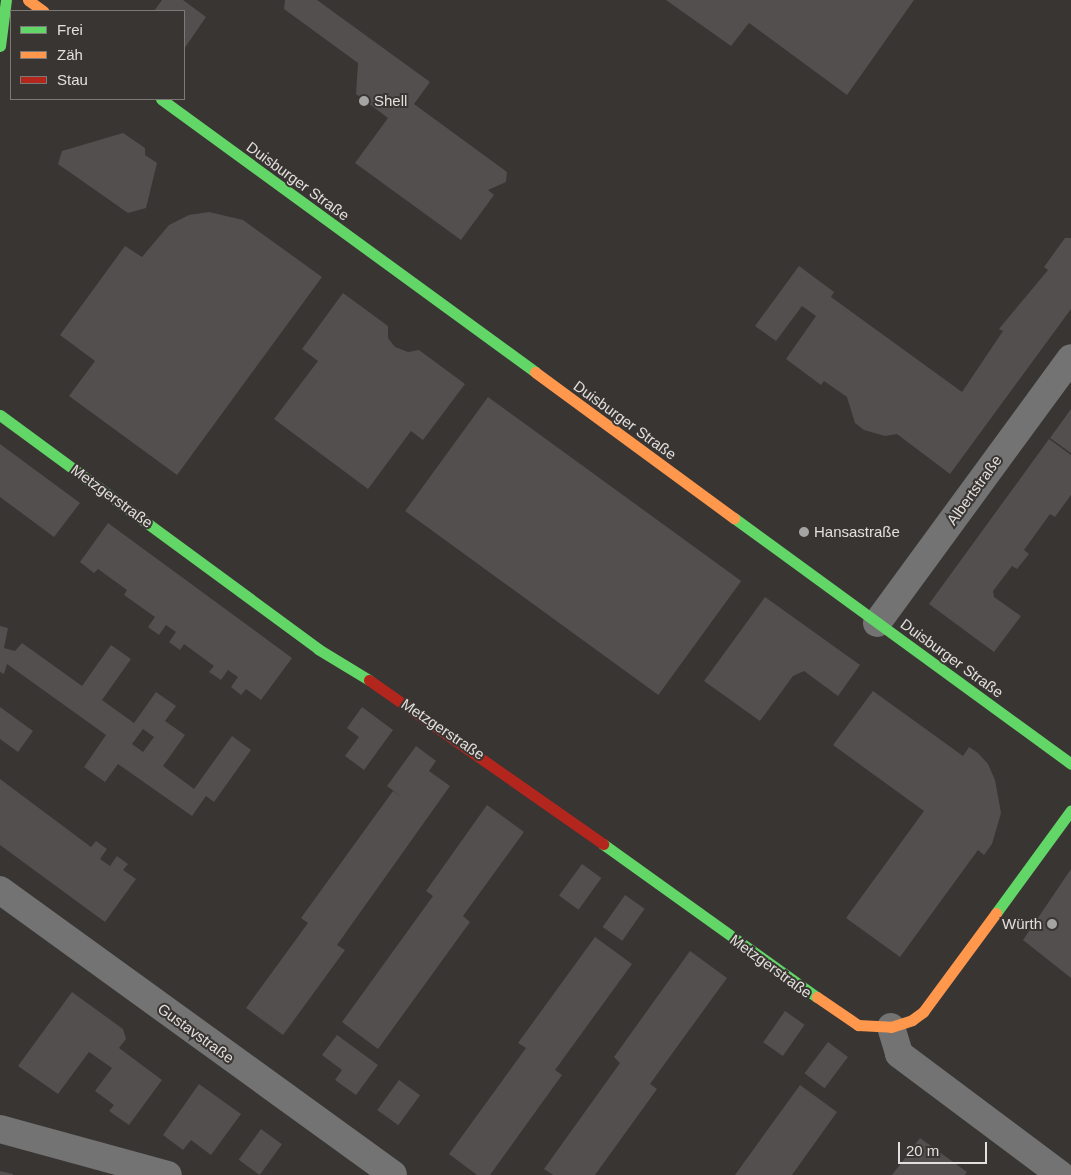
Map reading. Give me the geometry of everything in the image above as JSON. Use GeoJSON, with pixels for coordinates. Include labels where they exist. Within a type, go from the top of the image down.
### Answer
{"type":"FeatureCollection","features":[{"type":"Feature","properties":{"kind":"street"},"geometry":{"type":"LineString","coordinates":[[0,46],[6,0]]}},
{"type":"Feature","properties":{"kind":"street"},"geometry":{"type":"LineString","coordinates":[[28,0],[42,10]]}},
{"type":"Feature","properties":{"kind":"street","name":"Duisburger Straße"},"geometry":{"type":"LineString","coordinates":[[163,100],[1071,764]]}},
{"type":"Feature","properties":{"kind":"street","name":"Albertstraße"},"geometry":{"type":"LineString","coordinates":[[877,623],[1071,358]]}},
{"type":"Feature","properties":{"kind":"street","name":"Metzgerstraße"},"geometry":{"type":"LineString","coordinates":[[0,415],[318,649],[359,672],[493,764],[845,1019],[872,1028],[891,1027],[912,1020],[932,1001],[1071,810]]}},
{"type":"Feature","properties":{"kind":"street","name":"Gustavstraße"},"geometry":{"type":"LineString","coordinates":[[0,890],[393,1175]]}},
{"type":"Feature","properties":{"kind":"street"},"geometry":{"type":"LineString","coordinates":[[891,1027],[899,1054],[1061,1175]]}},
{"type":"Feature","properties":{"kind":"street"},"geometry":{"type":"LineString","coordinates":[[0,1129],[168,1175]]}},
{"type":"Feature","properties":{"kind":"building"},"geometry":{"type":"Polygon","coordinates":[[[162,0],[183,0],[206,17],[185,48],[185,10],[155,10],[162,0]]]}},
{"type":"Feature","properties":{"kind":"building"},"geometry":{"type":"Polygon","coordinates":[[[285,0],[317,0],[430,82],[414,104],[507,172],[506,182],[488,190],[494,195],[461,240],[355,163],[388,118],[356,94],[358,63],[284,9],[285,0]]]}},
{"type":"Feature","properties":{"kind":"building"},"geometry":{"type":"Polygon","coordinates":[[[666,0],[914,0],[847,95],[749,23],[731,46],[666,0]]]}},
{"type":"Feature","properties":{"kind":"building"},"geometry":{"type":"Polygon","coordinates":[[[123,133],[145,148],[145,155],[157,163],[146,208],[128,213],[58,164],[62,151],[123,133]]]}},
{"type":"Feature","properties":{"kind":"building"},"geometry":{"type":"Polygon","coordinates":[[[209,212],[243,220],[322,277],[177,475],[69,396],[95,361],[60,335],[125,246],[142,257],[169,225],[189,215],[209,212]]]}},
{"type":"Feature","properties":{"kind":"building"},"geometry":{"type":"Polygon","coordinates":[[[1065,238],[1071,238],[1071,309],[950,474],[897,434],[885,436],[864,430],[855,423],[847,397],[824,381],[821,385],[786,359],[816,316],[802,306],[776,341],[755,326],[799,266],[834,292],[831,297],[962,392],[1003,331],[999,329],[1048,270],[1044,267],[1065,238]]]}},
{"type":"Feature","properties":{"kind":"building"},"geometry":{"type":"Polygon","coordinates":[[[343,293],[388,326],[388,338],[395,347],[408,352],[419,350],[465,384],[423,440],[411,431],[368,489],[274,419],[318,361],[302,349],[343,293]]]}},
{"type":"Feature","properties":{"kind":"building"},"geometry":{"type":"Polygon","coordinates":[[[488,397],[741,581],[658,695],[405,511],[488,397]]]}},
{"type":"Feature","properties":{"kind":"building"},"geometry":{"type":"Polygon","coordinates":[[[1071,409],[1071,453],[1050,438],[1071,409]]]}},
{"type":"Feature","properties":{"kind":"building"},"geometry":{"type":"Polygon","coordinates":[[[1049,439],[1071,455],[1071,495],[1055,517],[1050,514],[1024,550],[1029,554],[1017,569],[1012,566],[993,591],[994,597],[1021,616],[994,652],[929,604],[1049,439]]]}},
{"type":"Feature","properties":{"kind":"building"},"geometry":{"type":"Polygon","coordinates":[[[0,444],[80,503],[54,537],[0,497],[0,444]]]}},
{"type":"Feature","properties":{"kind":"building"},"geometry":{"type":"Polygon","coordinates":[[[108,523],[292,658],[261,700],[246,689],[241,695],[231,687],[238,677],[228,670],[221,680],[209,672],[214,666],[184,644],[180,650],[169,642],[176,632],[166,625],[159,635],[148,627],[155,617],[124,595],[127,590],[98,569],[94,573],[80,562],[108,523]]]}},
{"type":"Feature","properties":{"kind":"building"},"geometry":{"type":"Polygon","coordinates":[[[765,597],[860,665],[838,696],[804,671],[793,676],[760,721],[704,681],[765,597]]]}},
{"type":"Feature","properties":{"kind":"building"},"geometry":{"type":"Polygon","coordinates":[[[0,626],[8,628],[4,648],[15,651],[22,643],[82,686],[111,645],[131,659],[102,700],[134,723],[156,692],[176,706],[165,721],[185,735],[163,766],[194,789],[232,736],[251,750],[214,802],[206,796],[192,816],[118,764],[105,782],[84,767],[106,735],[7,664],[4,674],[0,672],[0,626]],[[143,729],[132,744],[143,752],[154,737],[143,729]]]}},
{"type":"Feature","properties":{"kind":"building"},"geometry":{"type":"Polygon","coordinates":[[[873,691],[963,756],[969,747],[978,753],[988,764],[995,780],[1001,813],[992,844],[984,855],[978,850],[900,957],[846,918],[924,811],[833,745],[873,691]]]}},
{"type":"Feature","properties":{"kind":"building"},"geometry":{"type":"Polygon","coordinates":[[[0,707],[33,731],[18,752],[0,739],[0,707]]]}},
{"type":"Feature","properties":{"kind":"building"},"geometry":{"type":"Polygon","coordinates":[[[362,707],[393,730],[364,770],[345,756],[359,737],[347,728],[362,707]]]}},
{"type":"Feature","properties":{"kind":"building"},"geometry":{"type":"Polygon","coordinates":[[[416,746],[436,761],[429,771],[450,786],[337,945],[345,950],[283,1035],[246,1008],[308,923],[301,918],[393,791],[403,798],[387,786],[416,746]]]}},
{"type":"Feature","properties":{"kind":"building"},"geometry":{"type":"Polygon","coordinates":[[[0,779],[91,847],[96,841],[107,849],[100,859],[110,866],[117,856],[128,864],[123,870],[136,879],[105,922],[0,845],[0,779]]]}},
{"type":"Feature","properties":{"kind":"building"},"geometry":{"type":"Polygon","coordinates":[[[487,805],[524,832],[463,916],[470,922],[378,1049],[342,1022],[433,896],[426,891],[487,805]]]}},
{"type":"Feature","properties":{"kind":"building"},"geometry":{"type":"Polygon","coordinates":[[[582,864],[601,878],[578,910],[559,896],[582,864]]]}},
{"type":"Feature","properties":{"kind":"building","name":"Würth"},"geometry":{"type":"Polygon","coordinates":[[[1071,869],[1071,978],[1023,940],[1071,869]]]}},
{"type":"Feature","properties":{"kind":"building"},"geometry":{"type":"Polygon","coordinates":[[[625,895],[645,909],[622,941],[603,927],[625,895]]]}},
{"type":"Feature","properties":{"kind":"building"},"geometry":{"type":"Polygon","coordinates":[[[595,937],[632,964],[555,1070],[562,1075],[490,1175],[477,1175],[449,1154],[526,1048],[518,1043],[595,937]]]}},
{"type":"Feature","properties":{"kind":"building"},"geometry":{"type":"Polygon","coordinates":[[[690,951],[727,978],[650,1084],[657,1089],[595,1175],[553,1175],[544,1169],[620,1063],[614,1057],[690,951]]]}},
{"type":"Feature","properties":{"kind":"building"},"geometry":{"type":"Polygon","coordinates":[[[72,992],[123,1029],[126,1039],[119,1048],[162,1080],[129,1125],[109,1111],[114,1105],[95,1091],[112,1068],[89,1052],[58,1094],[18,1066],[72,992]]]}},
{"type":"Feature","properties":{"kind":"building"},"geometry":{"type":"Polygon","coordinates":[[[785,1011],[805,1025],[783,1056],[763,1042],[785,1011]]]}},
{"type":"Feature","properties":{"kind":"building"},"geometry":{"type":"Polygon","coordinates":[[[337,1035],[378,1065],[356,1095],[335,1080],[342,1070],[322,1055],[337,1035]]]}},
{"type":"Feature","properties":{"kind":"building"},"geometry":{"type":"Polygon","coordinates":[[[828,1042],[848,1057],[824,1088],[805,1073],[828,1042]]]}},
{"type":"Feature","properties":{"kind":"building"},"geometry":{"type":"Polygon","coordinates":[[[399,1080],[420,1095],[398,1125],[377,1110],[399,1080]]]}},
{"type":"Feature","properties":{"kind":"building"},"geometry":{"type":"Polygon","coordinates":[[[199,1084],[241,1114],[211,1155],[191,1140],[183,1150],[163,1135],[199,1084]]]}},
{"type":"Feature","properties":{"kind":"building"},"geometry":{"type":"Polygon","coordinates":[[[800,1085],[837,1112],[792,1175],[735,1175],[800,1085]]]}},
{"type":"Feature","properties":{"kind":"building"},"geometry":{"type":"Polygon","coordinates":[[[261,1129],[282,1144],[260,1175],[239,1160],[261,1129]]]}},
{"type":"Feature","properties":{"kind":"building"},"geometry":{"type":"Polygon","coordinates":[[[920,1138],[967,1172],[965,1175],[892,1175],[920,1138]]]}},
{"type":"Feature","properties":{"kind":"building"},"geometry":{"type":"Polygon","coordinates":[[[0,1171],[13,1174],[13,1175],[0,1175],[0,1171]]]}},
{"type":"Feature","properties":{"kind":"traffic: fast"},"geometry":{"type":"LineString","coordinates":[[0,46],[6,0]]}},
{"type":"Feature","properties":{"kind":"traffic: fast"},"geometry":{"type":"LineString","coordinates":[[162,100],[535,372]]}},
{"type":"Feature","properties":{"kind":"traffic: fast"},"geometry":{"type":"LineString","coordinates":[[0,415],[318,649],[369,680]]}},
{"type":"Feature","properties":{"kind":"traffic: fast"},"geometry":{"type":"LineString","coordinates":[[734,518],[1071,764]]}},
{"type":"Feature","properties":{"kind":"traffic: fast"},"geometry":{"type":"LineString","coordinates":[[996,913],[1071,810]]}},
{"type":"Feature","properties":{"kind":"traffic: fast"},"geometry":{"type":"LineString","coordinates":[[603,844],[817,997]]}},
{"type":"Feature","properties":{"kind":"traffic: slow"},"geometry":{"type":"LineString","coordinates":[[28,0],[42,10]]}},
{"type":"Feature","properties":{"kind":"traffic: slow"},"geometry":{"type":"LineString","coordinates":[[535,372],[734,518]]}},
{"type":"Feature","properties":{"kind":"traffic: slow"},"geometry":{"type":"LineString","coordinates":[[817,997],[858,1025],[891,1027],[912,1020],[923,1012],[996,913]]}},
{"type":"Feature","properties":{"kind":"traffic: jam"},"geometry":{"type":"LineString","coordinates":[[369,680],[603,844]]}},
{"type":"Feature","properties":{"kind":"place","name":"Shell"},"geometry":{"type":"Point","coordinates":[364,101]}},
{"type":"Feature","properties":{"kind":"place","name":"Hansastraße"},"geometry":{"type":"Point","coordinates":[804,532]}},
{"type":"Feature","properties":{"kind":"place","name":"Würth"},"geometry":{"type":"Point","coordinates":[1052,924]}}]}
